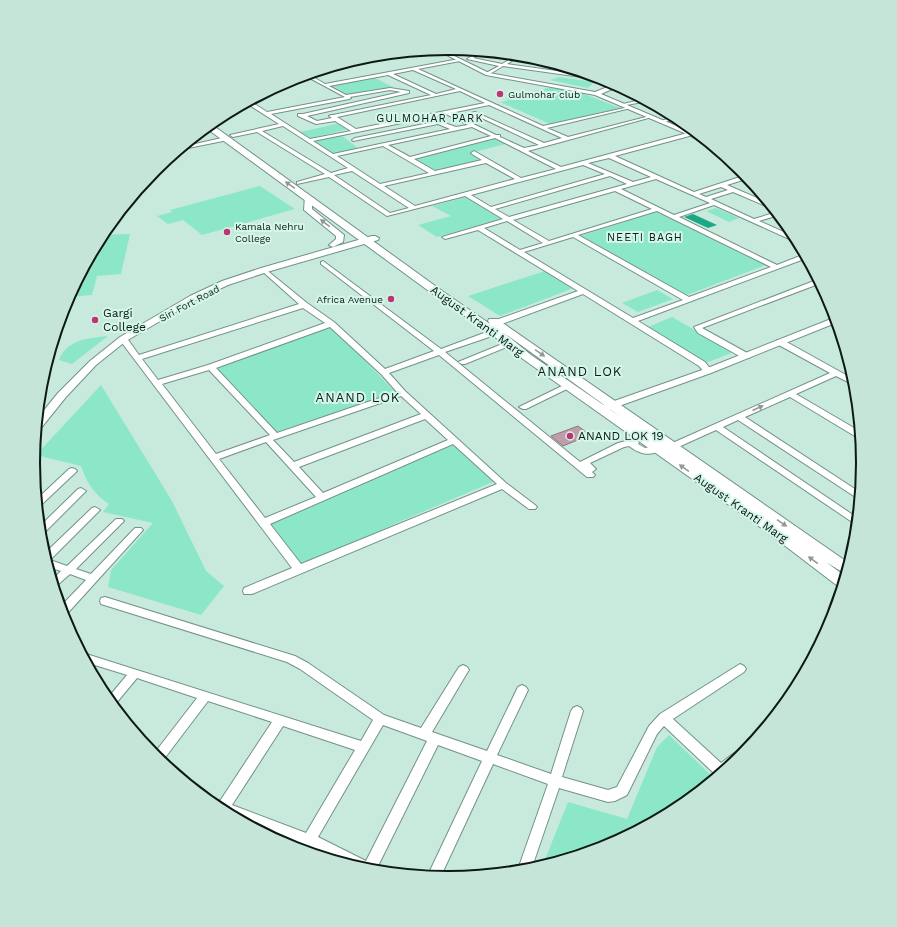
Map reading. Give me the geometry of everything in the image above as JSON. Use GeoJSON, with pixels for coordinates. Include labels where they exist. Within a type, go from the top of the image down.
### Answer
{"type":"FeatureCollection","features":[{"type":"Feature","properties":{"kind":"main road","name":"August Kranti Marg"},"geometry":{"type":"LineString","coordinates":[[218,127],[229,137],[308,198],[369,238],[607,407],[635,445],[656,449],[772,529],[840,580]]}},
{"type":"Feature","properties":{"kind":"main road","name":"August Kranti Marg"},"geometry":{"type":"LineString","coordinates":[[214,129],[229,137],[299,183],[369,238]]}},
{"type":"Feature","properties":{"kind":"main road","name":"August Kranti Marg"},"geometry":{"type":"LineString","coordinates":[[496,328],[510,344],[569,386],[607,407],[671,447],[843,567]]}},
{"type":"Feature","properties":{"kind":"street"},"geometry":{"type":"LineString","coordinates":[[450,55],[488,74],[596,94],[661,122],[683,129]]}},
{"type":"Feature","properties":{"kind":"street"},"geometry":{"type":"LineString","coordinates":[[470,59],[476,56]]}},
{"type":"Feature","properties":{"kind":"street"},"geometry":{"type":"LineString","coordinates":[[325,85],[413,68],[470,59],[573,75]]}},
{"type":"Feature","properties":{"kind":"street"},"geometry":{"type":"LineString","coordinates":[[488,74],[511,60]]}},
{"type":"Feature","properties":{"kind":"street"},"geometry":{"type":"LineString","coordinates":[[413,68],[568,139]]}},
{"type":"Feature","properties":{"kind":"street"},"geometry":{"type":"LineString","coordinates":[[388,73],[435,95]]}},
{"type":"Feature","properties":{"kind":"street"},"geometry":{"type":"LineString","coordinates":[[313,79],[347,96],[390,89],[407,92],[421,98]]}},
{"type":"Feature","properties":{"kind":"street"},"geometry":{"type":"LineString","coordinates":[[596,94],[610,88]]}},
{"type":"Feature","properties":{"kind":"street"},"geometry":{"type":"LineString","coordinates":[[290,109],[316,123],[460,90]]}},
{"type":"Feature","properties":{"kind":"street"},"geometry":{"type":"LineString","coordinates":[[302,116],[407,92]]}},
{"type":"Feature","properties":{"kind":"street"},"geometry":{"type":"LineString","coordinates":[[266,114],[349,98],[347,96]]}},
{"type":"Feature","properties":{"kind":"street"},"geometry":{"type":"LineString","coordinates":[[621,105],[638,102]]}},
{"type":"Feature","properties":{"kind":"street"},"geometry":{"type":"LineString","coordinates":[[308,141],[490,103]]}},
{"type":"Feature","properties":{"kind":"street"},"geometry":{"type":"LineString","coordinates":[[253,105],[414,208]]}},
{"type":"Feature","properties":{"kind":"street"},"geometry":{"type":"LineString","coordinates":[[313,105],[355,131]]}},
{"type":"Feature","properties":{"kind":"street"},"geometry":{"type":"LineString","coordinates":[[543,127],[629,108]]}},
{"type":"Feature","properties":{"kind":"street"},"geometry":{"type":"LineString","coordinates":[[446,112],[498,136],[561,169]]}},
{"type":"Feature","properties":{"kind":"street"},"geometry":{"type":"LineString","coordinates":[[473,113],[544,145]]}},
{"type":"Feature","properties":{"kind":"street"},"geometry":{"type":"LineString","coordinates":[[524,150],[650,117]]}},
{"type":"Feature","properties":{"kind":"street"},"geometry":{"type":"LineString","coordinates":[[661,122],[668,120]]}},
{"type":"Feature","properties":{"kind":"street"},"geometry":{"type":"LineString","coordinates":[[355,140],[439,122],[455,130]]}},
{"type":"Feature","properties":{"kind":"street"},"geometry":{"type":"LineString","coordinates":[[191,146],[283,125]]}},
{"type":"Feature","properties":{"kind":"street"},"geometry":{"type":"LineString","coordinates":[[332,156],[474,125]]}},
{"type":"Feature","properties":{"kind":"street"},"geometry":{"type":"LineString","coordinates":[[258,130],[330,175],[389,215],[610,156],[688,133]]}},
{"type":"Feature","properties":{"kind":"street"},"geometry":{"type":"LineString","coordinates":[[409,159],[498,136]]}},
{"type":"Feature","properties":{"kind":"street"},"geometry":{"type":"LineString","coordinates":[[384,145],[434,173]]}},
{"type":"Feature","properties":{"kind":"street"},"geometry":{"type":"LineString","coordinates":[[474,153],[520,180]]}},
{"type":"Feature","properties":{"kind":"street"},"geometry":{"type":"LineString","coordinates":[[610,156],[787,236]]}},
{"type":"Feature","properties":{"kind":"street"},"geometry":{"type":"LineString","coordinates":[[379,186],[486,161]]}},
{"type":"Feature","properties":{"kind":"street"},"geometry":{"type":"LineString","coordinates":[[583,163],[633,184]]}},
{"type":"Feature","properties":{"kind":"street"},"geometry":{"type":"LineString","coordinates":[[299,183],[352,169]]}},
{"type":"Feature","properties":{"kind":"street"},"geometry":{"type":"LineString","coordinates":[[489,209],[608,174]]}},
{"type":"Feature","properties":{"kind":"street"},"geometry":{"type":"LineString","coordinates":[[445,238],[657,177]]}},
{"type":"Feature","properties":{"kind":"street"},"geometry":{"type":"LineString","coordinates":[[694,194],[741,179]]}},
{"type":"Feature","properties":{"kind":"street"},"geometry":{"type":"LineString","coordinates":[[722,185],[764,203]]}},
{"type":"Feature","properties":{"kind":"street"},"geometry":{"type":"LineString","coordinates":[[616,189],[776,267]]}},
{"type":"Feature","properties":{"kind":"street"},"geometry":{"type":"LineString","coordinates":[[706,199],[734,190]]}},
{"type":"Feature","properties":{"kind":"street"},"geometry":{"type":"LineString","coordinates":[[465,194],[548,243]]}},
{"type":"Feature","properties":{"kind":"street"},"geometry":{"type":"LineString","coordinates":[[308,198],[308,210],[340,235],[340,240],[333,245]]}},
{"type":"Feature","properties":{"kind":"street"},"geometry":{"type":"LineString","coordinates":[[673,217],[716,203]]}},
{"type":"Feature","properties":{"kind":"street"},"geometry":{"type":"LineString","coordinates":[[519,252],[657,209]]}},
{"type":"Feature","properties":{"kind":"street"},"geometry":{"type":"LineString","coordinates":[[754,221],[773,215]]}},
{"type":"Feature","properties":{"kind":"street"},"geometry":{"type":"LineString","coordinates":[[480,228],[702,364],[708,370]]}},
{"type":"Feature","properties":{"kind":"street"},"geometry":{"type":"LineString","coordinates":[[573,235],[689,300]]}},
{"type":"Feature","properties":{"kind":"street","name":"Siri Fort Road"},"geometry":{"type":"LineString","coordinates":[[43,410],[59,390],[90,358],[126,331],[189,295],[222,280],[261,266],[333,245],[369,238]]}},
{"type":"Feature","properties":{"kind":"street","name":"Siri Fort Road"},"geometry":{"type":"LineString","coordinates":[[42,419],[62,395],[93,363],[123,339],[192,298],[226,283],[264,270],[369,238]]}},
{"type":"Feature","properties":{"kind":"street"},"geometry":{"type":"LineString","coordinates":[[632,321],[801,258]]}},
{"type":"Feature","properties":{"kind":"street"},"geometry":{"type":"LineString","coordinates":[[323,263],[440,352],[593,473],[584,462],[621,445],[635,445]]}},
{"type":"Feature","properties":{"kind":"street"},"geometry":{"type":"LineString","coordinates":[[264,270],[304,305],[331,324],[384,372],[402,393],[504,485],[532,507]]}},
{"type":"Feature","properties":{"kind":"street"},"geometry":{"type":"LineString","coordinates":[[746,356],[698,328],[815,283]]}},
{"type":"Feature","properties":{"kind":"street"},"geometry":{"type":"LineString","coordinates":[[384,372],[440,352],[584,291]]}},
{"type":"Feature","properties":{"kind":"street"},"geometry":{"type":"LineString","coordinates":[[137,358],[304,305]]}},
{"type":"Feature","properties":{"kind":"street"},"geometry":{"type":"LineString","coordinates":[[607,407],[746,356],[831,321]]}},
{"type":"Feature","properties":{"kind":"street"},"geometry":{"type":"LineString","coordinates":[[156,383],[210,367],[331,324]]}},
{"type":"Feature","properties":{"kind":"street"},"geometry":{"type":"LineString","coordinates":[[123,339],[262,523],[299,569]]}},
{"type":"Feature","properties":{"kind":"street"},"geometry":{"type":"LineString","coordinates":[[780,342],[848,380]]}},
{"type":"Feature","properties":{"kind":"street"},"geometry":{"type":"LineString","coordinates":[[462,362],[510,344]]}},
{"type":"Feature","properties":{"kind":"street"},"geometry":{"type":"LineString","coordinates":[[210,367],[271,437],[293,466],[322,498]]}},
{"type":"Feature","properties":{"kind":"street"},"geometry":{"type":"LineString","coordinates":[[671,447],[836,373]]}},
{"type":"Feature","properties":{"kind":"street"},"geometry":{"type":"LineString","coordinates":[[523,407],[569,386]]}},
{"type":"Feature","properties":{"kind":"street"},"geometry":{"type":"LineString","coordinates":[[213,458],[402,393]]}},
{"type":"Feature","properties":{"kind":"street"},"geometry":{"type":"LineString","coordinates":[[791,394],[856,433]]}},
{"type":"Feature","properties":{"kind":"street"},"geometry":{"type":"LineString","coordinates":[[293,466],[427,415]]}},
{"type":"Feature","properties":{"kind":"street"},"geometry":{"type":"LineString","coordinates":[[739,417],[856,494]]}},
{"type":"Feature","properties":{"kind":"street"},"geometry":{"type":"LineString","coordinates":[[717,427],[853,520]]}},
{"type":"Feature","properties":{"kind":"street"},"geometry":{"type":"LineString","coordinates":[[262,523],[455,440]]}},
{"type":"Feature","properties":{"kind":"street"},"geometry":{"type":"LineString","coordinates":[[42,500],[72,471]]}},
{"type":"Feature","properties":{"kind":"street"},"geometry":{"type":"LineString","coordinates":[[248,591],[504,485]]}},
{"type":"Feature","properties":{"kind":"street"},"geometry":{"type":"LineString","coordinates":[[45,527],[81,491]]}},
{"type":"Feature","properties":{"kind":"street"},"geometry":{"type":"LineString","coordinates":[[51,554],[95,510]]}},
{"type":"Feature","properties":{"kind":"street"},"geometry":{"type":"LineString","coordinates":[[58,581],[120,521]]}},
{"type":"Feature","properties":{"kind":"street"},"geometry":{"type":"LineString","coordinates":[[66,607],[138,530]]}},
{"type":"Feature","properties":{"kind":"street"},"geometry":{"type":"LineString","coordinates":[[53,564],[93,578]]}},
{"type":"Feature","properties":{"kind":"street"},"geometry":{"type":"LineString","coordinates":[[105,601],[291,659],[380,718],[556,781],[608,796],[615,795],[622,790],[653,730],[664,718],[740,669]]}},
{"type":"Feature","properties":{"kind":"street"},"geometry":{"type":"LineString","coordinates":[[90,659],[363,747]]}},
{"type":"Feature","properties":{"kind":"street"},"geometry":{"type":"LineString","coordinates":[[374,865],[430,736],[463,670]]}},
{"type":"Feature","properties":{"kind":"street"},"geometry":{"type":"LineString","coordinates":[[114,698],[135,673]]}},
{"type":"Feature","properties":{"kind":"street"},"geometry":{"type":"LineString","coordinates":[[437,872],[522,690]]}},
{"type":"Feature","properties":{"kind":"street"},"geometry":{"type":"LineString","coordinates":[[162,754],[204,696]]}},
{"type":"Feature","properties":{"kind":"street"},"geometry":{"type":"LineString","coordinates":[[527,864],[556,781],[577,710]]}},
{"type":"Feature","properties":{"kind":"street"},"geometry":{"type":"LineString","coordinates":[[309,840],[380,718]]}},
{"type":"Feature","properties":{"kind":"street"},"geometry":{"type":"LineString","coordinates":[[664,718],[719,770]]}},
{"type":"Feature","properties":{"kind":"street"},"geometry":{"type":"LineString","coordinates":[[221,802],[280,720]]}},
{"type":"Feature","properties":{"kind":"street"},"geometry":{"type":"LineString","coordinates":[[239,814],[309,840],[350,860]]}},
{"type":"Feature","properties":{"kind":"shaded area"},"geometry":{"type":"Polygon","coordinates":[[[373,77],[393,87],[348,95],[330,85],[373,77]]]}},
{"type":"Feature","properties":{"kind":"shaded area"},"geometry":{"type":"Polygon","coordinates":[[[559,77],[594,82],[588,88],[550,80],[559,77]]]}},
{"type":"Feature","properties":{"kind":"shaded area"},"geometry":{"type":"Polygon","coordinates":[[[552,87],[587,95],[620,108],[550,124],[500,102],[509,100],[505,98],[552,87]]]}},
{"type":"Feature","properties":{"kind":"shaded area"},"geometry":{"type":"Polygon","coordinates":[[[340,123],[349,129],[311,138],[300,132],[340,123]]]}},
{"type":"Feature","properties":{"kind":"shaded area"},"geometry":{"type":"Polygon","coordinates":[[[341,135],[359,149],[334,155],[313,141],[341,135]]]}},
{"type":"Feature","properties":{"kind":"shaded area"},"geometry":{"type":"Polygon","coordinates":[[[497,137],[509,143],[471,153],[481,160],[435,172],[412,159],[497,137]]]}},
{"type":"Feature","properties":{"kind":"shaded area"},"geometry":{"type":"Polygon","coordinates":[[[260,186],[295,209],[202,235],[183,220],[168,224],[157,216],[172,212],[170,210],[260,186]]]}},
{"type":"Feature","properties":{"kind":"shaded area"},"geometry":{"type":"Polygon","coordinates":[[[466,197],[504,218],[437,237],[418,225],[451,216],[432,206],[466,197]]]}},
{"type":"Feature","properties":{"kind":"shaded area"},"geometry":{"type":"Polygon","coordinates":[[[716,208],[739,218],[729,222],[706,211],[716,208]]]}},
{"type":"Feature","properties":{"kind":"shaded area"},"geometry":{"type":"Polygon","coordinates":[[[656,212],[766,265],[687,295],[580,236],[656,212]]]}},
{"type":"Feature","properties":{"kind":"shaded area"},"geometry":{"type":"Polygon","coordinates":[[[693,214],[717,225],[708,228],[684,217],[693,214]]]}},
{"type":"Feature","properties":{"kind":"shaded area"},"geometry":{"type":"Polygon","coordinates":[[[130,234],[121,274],[97,276],[92,295],[76,296],[95,259],[111,235],[130,234]]]}},
{"type":"Feature","properties":{"kind":"shaded area"},"geometry":{"type":"Polygon","coordinates":[[[545,271],[574,288],[500,316],[468,296],[545,271]]]}},
{"type":"Feature","properties":{"kind":"shaded area"},"geometry":{"type":"Polygon","coordinates":[[[657,290],[673,299],[638,312],[622,303],[657,290]]]}},
{"type":"Feature","properties":{"kind":"shaded area"},"geometry":{"type":"Polygon","coordinates":[[[672,317],[734,352],[706,363],[648,327],[672,317]]]}},
{"type":"Feature","properties":{"kind":"shaded area"},"geometry":{"type":"Polygon","coordinates":[[[330,327],[359,354],[396,393],[276,432],[216,367],[251,356],[330,327]]]}},
{"type":"Feature","properties":{"kind":"shaded area"},"geometry":{"type":"Polygon","coordinates":[[[108,336],[72,364],[59,360],[67,348],[79,341],[108,336]]]}},
{"type":"Feature","properties":{"kind":"shaded area"},"geometry":{"type":"Polygon","coordinates":[[[101,385],[172,501],[206,571],[224,586],[201,615],[108,587],[111,570],[153,523],[103,512],[109,504],[99,497],[92,488],[81,466],[40,456],[41,450],[101,385]]]}},
{"type":"Feature","properties":{"kind":"shaded area"},"geometry":{"type":"Polygon","coordinates":[[[456,444],[500,479],[399,522],[303,568],[267,523],[456,444]]]}},
{"type":"Feature","properties":{"kind":"shaded area"},"geometry":{"type":"Polygon","coordinates":[[[669,735],[712,776],[675,803],[629,830],[580,850],[545,860],[568,802],[627,819],[657,747],[669,735]]]}},
{"type":"Feature","properties":{"kind":"building","name":"ANAND LOK 19"},"geometry":{"type":"Polygon","coordinates":[[[578,426],[590,435],[563,446],[551,436],[578,426]]]}},
{"type":"Feature","properties":{"kind":"place","name":"Gulmohar club"},"geometry":{"type":"Point","coordinates":[500,94]}},
{"type":"Feature","properties":{"kind":"place","name":"Kamala Nehru College"},"geometry":{"type":"Point","coordinates":[227,232]}},
{"type":"Feature","properties":{"kind":"place","name":"Africa Avenue"},"geometry":{"type":"Point","coordinates":[391,299]}},
{"type":"Feature","properties":{"kind":"place","name":"Gargi College"},"geometry":{"type":"Point","coordinates":[95,320]}},
{"type":"Feature","properties":{"kind":"place","name":"ANAND LOK 19"},"geometry":{"type":"Point","coordinates":[570,436]}},
{"type":"Feature","properties":{"kind":"district","name":"GULMOHAR PARK"},"geometry":{"type":"Point","coordinates":[430,118]}},
{"type":"Feature","properties":{"kind":"district","name":"NEETI BAGH"},"geometry":{"type":"Point","coordinates":[645,237]}},
{"type":"Feature","properties":{"kind":"district","name":"ANAND LOK"},"geometry":{"type":"Point","coordinates":[580,371]}},
{"type":"Feature","properties":{"kind":"district","name":"ANAND LOK"},"geometry":{"type":"Point","coordinates":[358,397]}}]}
